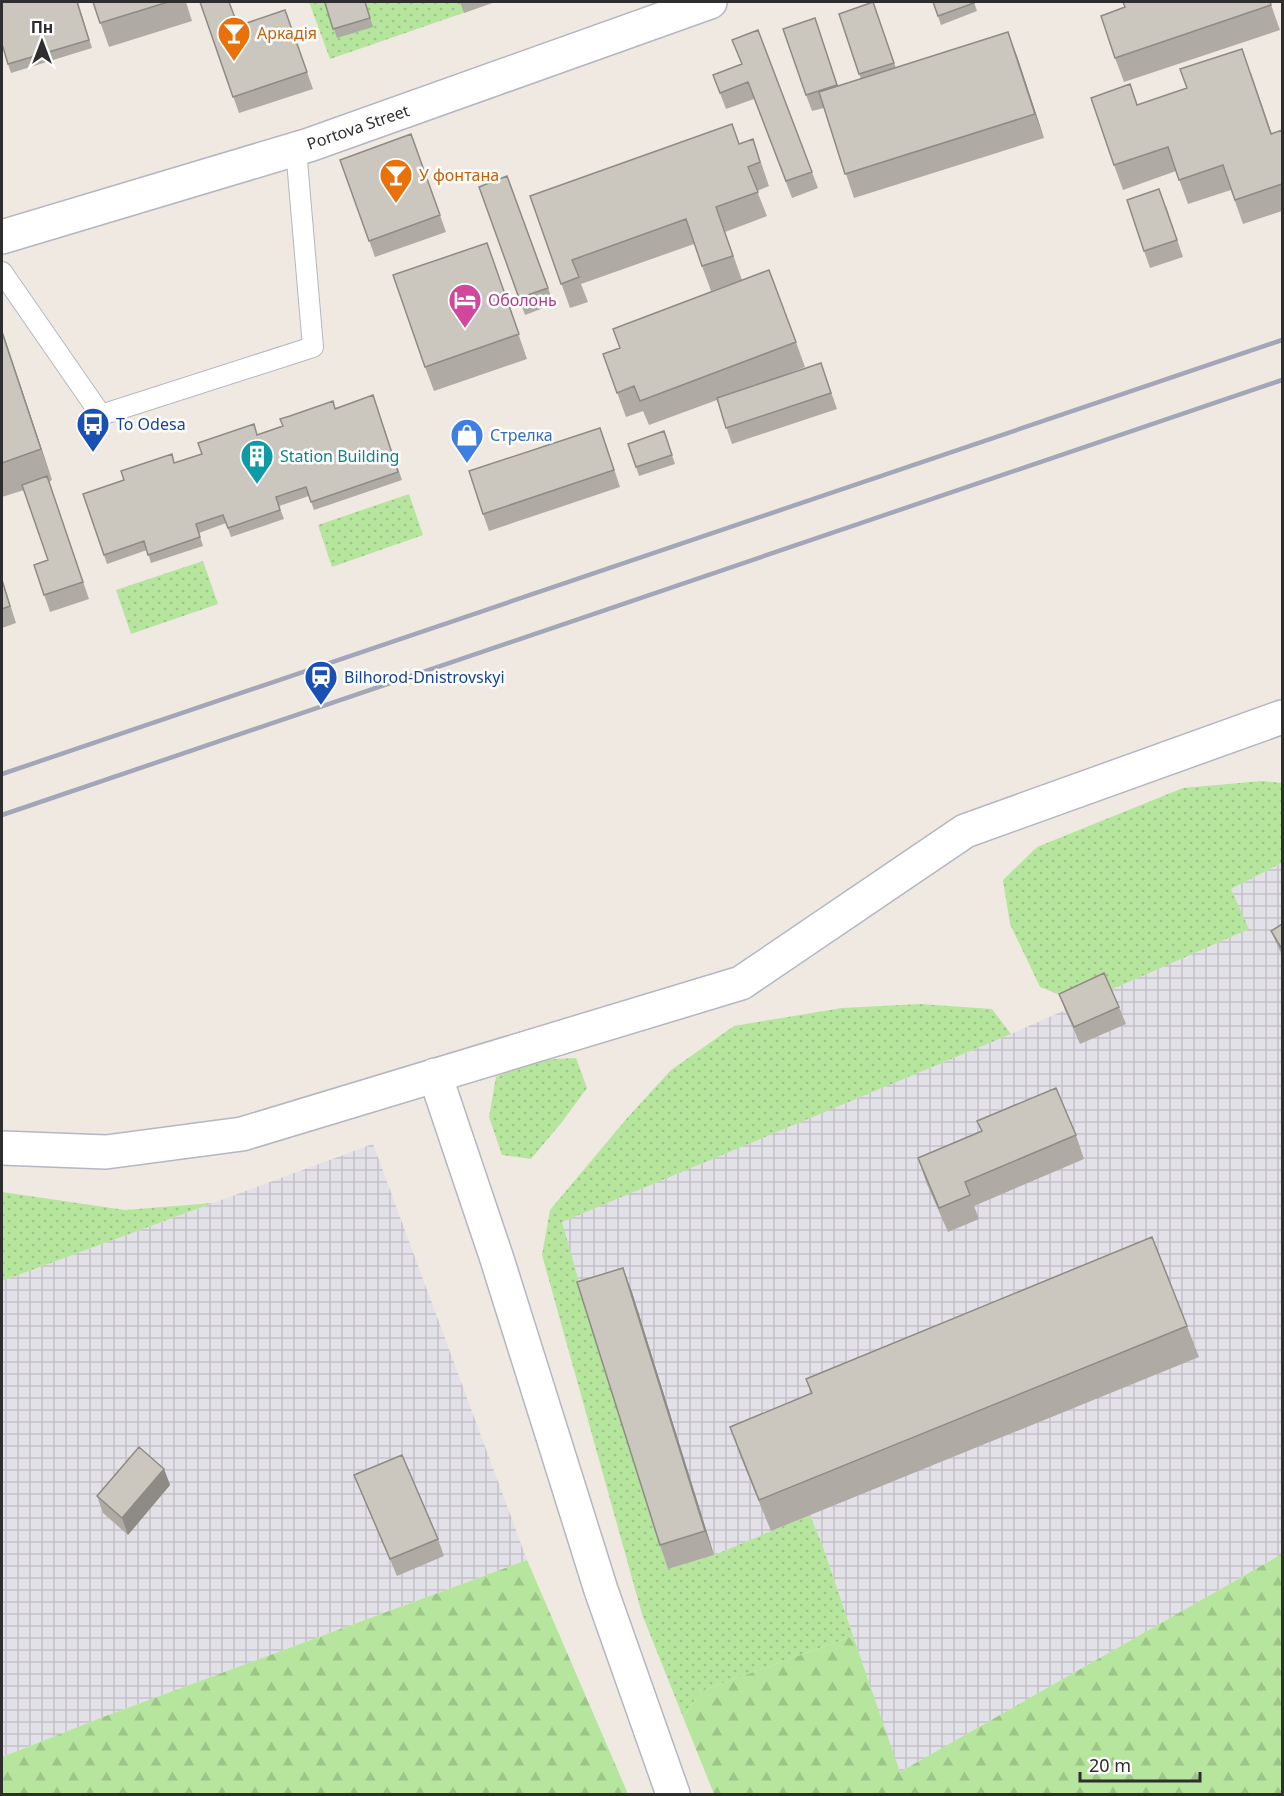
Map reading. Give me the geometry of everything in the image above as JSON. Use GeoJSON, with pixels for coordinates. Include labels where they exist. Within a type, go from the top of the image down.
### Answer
{"type":"FeatureCollection","features":[{"type":"Feature","properties":{"kind":"street","name":"Portova Street"},"geometry":{"type":"LineString","coordinates":[[2,237],[296,149],[710,2]]}},
{"type":"Feature","properties":{"kind":"street"},"geometry":{"type":"LineString","coordinates":[[2,1148],[106,1152],[242,1134],[741,982],[965,831],[1282,717]]}},
{"type":"Feature","properties":{"kind":"street"},"geometry":{"type":"LineString","coordinates":[[435,1076],[497,1258],[601,1590],[673,1794]]}},
{"type":"Feature","properties":{"kind":"lane"},"geometry":{"type":"LineString","coordinates":[[2,272],[101,415],[313,347],[296,149]]}},
{"type":"Feature","properties":{"kind":"shaded area"},"geometry":{"type":"Polygon","coordinates":[[[1282,863],[1282,1554],[899,1773],[823,1547],[810,1516],[714,1555],[668,1569],[561,1222],[1011,1034],[1248,929],[1231,889],[1282,863]]]}},
{"type":"Feature","properties":{"kind":"shaded area"},"geometry":{"type":"Polygon","coordinates":[[[373,1144],[527,1560],[103,1717],[2,1757],[2,1281],[373,1144]]]}},
{"type":"Feature","properties":{"kind":"green space"},"geometry":{"type":"Polygon","coordinates":[[[309,2],[495,2],[330,59],[309,2]]]}},
{"type":"Feature","properties":{"kind":"green space"},"geometry":{"type":"Polygon","coordinates":[[[409,494],[423,535],[332,567],[318,525],[409,494]]]}},
{"type":"Feature","properties":{"kind":"green space"},"geometry":{"type":"Polygon","coordinates":[[[203,561],[218,604],[131,634],[116,590],[203,561]]]}},
{"type":"Feature","properties":{"kind":"green space"},"geometry":{"type":"Polygon","coordinates":[[[1262,781],[1282,783],[1282,863],[1231,889],[1249,929],[1081,1003],[1040,987],[1010,924],[1003,880],[1037,847],[1183,788],[1262,781]]]}},
{"type":"Feature","properties":{"kind":"green space"},"geometry":{"type":"Polygon","coordinates":[[[920,1004],[992,1009],[1011,1034],[562,1222],[668,1569],[714,1555],[810,1515],[853,1636],[701,1691],[683,1717],[642,1614],[542,1255],[550,1210],[671,1070],[734,1026],[842,1008],[920,1004]]]}},
{"type":"Feature","properties":{"kind":"green space"},"geometry":{"type":"Polygon","coordinates":[[[576,1058],[587,1088],[562,1122],[531,1159],[502,1155],[489,1117],[496,1077],[536,1060],[576,1058]]]}},
{"type":"Feature","properties":{"kind":"green space"},"geometry":{"type":"Polygon","coordinates":[[[2,1192],[125,1210],[213,1203],[2,1281],[2,1192]]]}},
{"type":"Feature","properties":{"kind":"green space"},"geometry":{"type":"Polygon","coordinates":[[[1282,1554],[1282,1794],[714,1794],[683,1717],[701,1691],[853,1636],[900,1772],[1282,1554]]]}},
{"type":"Feature","properties":{"kind":"green space"},"geometry":{"type":"Polygon","coordinates":[[[527,1560],[628,1794],[2,1794],[2,1757],[103,1717],[527,1560]]]}},
{"type":"Feature","properties":{"kind":"building"},"geometry":{"type":"Polygon","coordinates":[[[2,2],[77,2],[89,40],[8,64],[2,44],[2,2]]]}},
{"type":"Feature","properties":{"kind":"building"},"geometry":{"type":"Polygon","coordinates":[[[93,2],[168,2],[100,23],[93,2]]]}},
{"type":"Feature","properties":{"kind":"building"},"geometry":{"type":"Polygon","coordinates":[[[200,2],[229,2],[238,26],[285,10],[307,72],[233,97],[200,2]]]}},
{"type":"Feature","properties":{"kind":"building"},"geometry":{"type":"Polygon","coordinates":[[[365,2],[370,18],[333,29],[325,3],[365,2]]]}},
{"type":"Feature","properties":{"kind":"building"},"geometry":{"type":"Polygon","coordinates":[[[873,2],[894,63],[859,74],[839,14],[873,2]]]}},
{"type":"Feature","properties":{"kind":"building"},"geometry":{"type":"Polygon","coordinates":[[[933,2],[974,2],[974,3],[938,16],[933,2]]]}},
{"type":"Feature","properties":{"kind":"building"},"geometry":{"type":"Polygon","coordinates":[[[1123,2],[1270,2],[1271,5],[1115,58],[1101,16],[1125,7],[1123,2]]]}},
{"type":"Feature","properties":{"kind":"building"},"geometry":{"type":"Polygon","coordinates":[[[815,18],[837,85],[806,95],[783,29],[815,18]]]}},
{"type":"Feature","properties":{"kind":"building"},"geometry":{"type":"Polygon","coordinates":[[[758,30],[812,172],[786,181],[748,82],[720,93],[713,75],[742,64],[732,40],[758,30]]]}},
{"type":"Feature","properties":{"kind":"building"},"geometry":{"type":"Polygon","coordinates":[[[1008,32],[1035,114],[845,174],[819,92],[1008,32]]]}},
{"type":"Feature","properties":{"kind":"building"},"geometry":{"type":"Polygon","coordinates":[[[1242,49],[1271,134],[1282,130],[1282,184],[1235,200],[1223,165],[1179,180],[1168,147],[1114,165],[1091,98],[1130,84],[1137,105],[1187,88],[1180,69],[1242,49]]]}},
{"type":"Feature","properties":{"kind":"building"},"geometry":{"type":"Polygon","coordinates":[[[732,124],[739,144],[753,139],[760,162],[748,167],[758,192],[716,207],[733,256],[702,266],[686,219],[572,260],[579,277],[561,284],[530,196],[732,124]]]}},
{"type":"Feature","properties":{"kind":"building","name":"У фонтана"},"geometry":{"type":"Polygon","coordinates":[[[411,134],[440,215],[369,241],[340,160],[411,134]]]}},
{"type":"Feature","properties":{"kind":"building"},"geometry":{"type":"Polygon","coordinates":[[[507,176],[548,288],[519,298],[479,187],[507,176]]]}},
{"type":"Feature","properties":{"kind":"building"},"geometry":{"type":"Polygon","coordinates":[[[1159,189],[1177,240],[1144,251],[1127,200],[1159,189]]]}},
{"type":"Feature","properties":{"kind":"building","name":"Оболонь"},"geometry":{"type":"Polygon","coordinates":[[[487,243],[519,334],[425,367],[393,275],[487,243]]]}},
{"type":"Feature","properties":{"kind":"building"},"geometry":{"type":"Polygon","coordinates":[[[769,270],[796,342],[640,401],[634,386],[617,393],[603,354],[620,348],[613,329],[769,270]]]}},
{"type":"Feature","properties":{"kind":"building"},"geometry":{"type":"Polygon","coordinates":[[[2,332],[41,449],[2,463],[2,332]]]}},
{"type":"Feature","properties":{"kind":"building"},"geometry":{"type":"Polygon","coordinates":[[[821,363],[831,393],[726,428],[717,398],[821,363]]]}},
{"type":"Feature","properties":{"kind":"building","name":"Station Building"},"geometry":{"type":"Polygon","coordinates":[[[373,395],[398,472],[311,502],[306,487],[276,497],[280,510],[228,528],[223,515],[196,524],[200,537],[148,555],[144,541],[104,555],[83,494],[124,480],[121,471],[172,454],[174,463],[202,454],[198,443],[254,424],[257,435],[283,426],[280,419],[333,401],[335,409],[373,395]]]}},
{"type":"Feature","properties":{"kind":"building"},"geometry":{"type":"Polygon","coordinates":[[[600,428],[614,470],[483,514],[469,471],[600,428]]]}},
{"type":"Feature","properties":{"kind":"building"},"geometry":{"type":"Polygon","coordinates":[[[664,431],[672,455],[636,467],[628,444],[664,431]]]}},
{"type":"Feature","properties":{"kind":"building"},"geometry":{"type":"Polygon","coordinates":[[[47,476],[83,582],[44,595],[34,565],[48,560],[22,485],[47,476]]]}},
{"type":"Feature","properties":{"kind":"building"},"geometry":{"type":"Polygon","coordinates":[[[2,580],[10,606],[2,609],[2,580]]]}},
{"type":"Feature","properties":{"kind":"building"},"geometry":{"type":"Polygon","coordinates":[[[1282,924],[1282,949],[1271,931],[1282,924]]]}},
{"type":"Feature","properties":{"kind":"building"},"geometry":{"type":"Polygon","coordinates":[[[1104,973],[1119,1007],[1074,1027],[1059,994],[1104,973]]]}},
{"type":"Feature","properties":{"kind":"building"},"geometry":{"type":"Polygon","coordinates":[[[1056,1088],[1076,1135],[965,1182],[970,1195],[939,1208],[918,1158],[982,1131],[977,1121],[1056,1088]]]}},
{"type":"Feature","properties":{"kind":"building"},"geometry":{"type":"Polygon","coordinates":[[[1152,1237],[1187,1326],[759,1500],[730,1427],[812,1393],[806,1379],[1152,1237]]]}},
{"type":"Feature","properties":{"kind":"building"},"geometry":{"type":"Polygon","coordinates":[[[623,1268],[705,1531],[660,1545],[577,1282],[623,1268]]]}},
{"type":"Feature","properties":{"kind":"building"},"geometry":{"type":"Polygon","coordinates":[[[139,1447],[164,1469],[122,1518],[97,1496],[139,1447]]]}},
{"type":"Feature","properties":{"kind":"building"},"geometry":{"type":"Polygon","coordinates":[[[402,1455],[438,1539],[390,1559],[354,1475],[402,1455]]]}},
{"type":"Feature","properties":{"kind":"railway"},"geometry":{"type":"LineString","coordinates":[[2,774],[1282,340]]}},
{"type":"Feature","properties":{"kind":"railway"},"geometry":{"type":"LineString","coordinates":[[2,815],[1282,380]]}},
{"type":"Feature","properties":{"kind":"place","name":"Аркадія"},"geometry":{"type":"Point","coordinates":[234,62]}},
{"type":"Feature","properties":{"kind":"place","name":"У фонтана"},"geometry":{"type":"Point","coordinates":[396,204]}},
{"type":"Feature","properties":{"kind":"place","name":"Оболонь"},"geometry":{"type":"Point","coordinates":[465,329]}},
{"type":"Feature","properties":{"kind":"place","name":"To Odesa"},"geometry":{"type":"Point","coordinates":[93,453]}},
{"type":"Feature","properties":{"kind":"place","name":"Стрелка"},"geometry":{"type":"Point","coordinates":[467,464]}},
{"type":"Feature","properties":{"kind":"place","name":"Station Building"},"geometry":{"type":"Point","coordinates":[257,485]}},
{"type":"Feature","properties":{"kind":"place","name":"Bilhorod-Dnistrovskyi"},"geometry":{"type":"Point","coordinates":[321,706]}}]}
